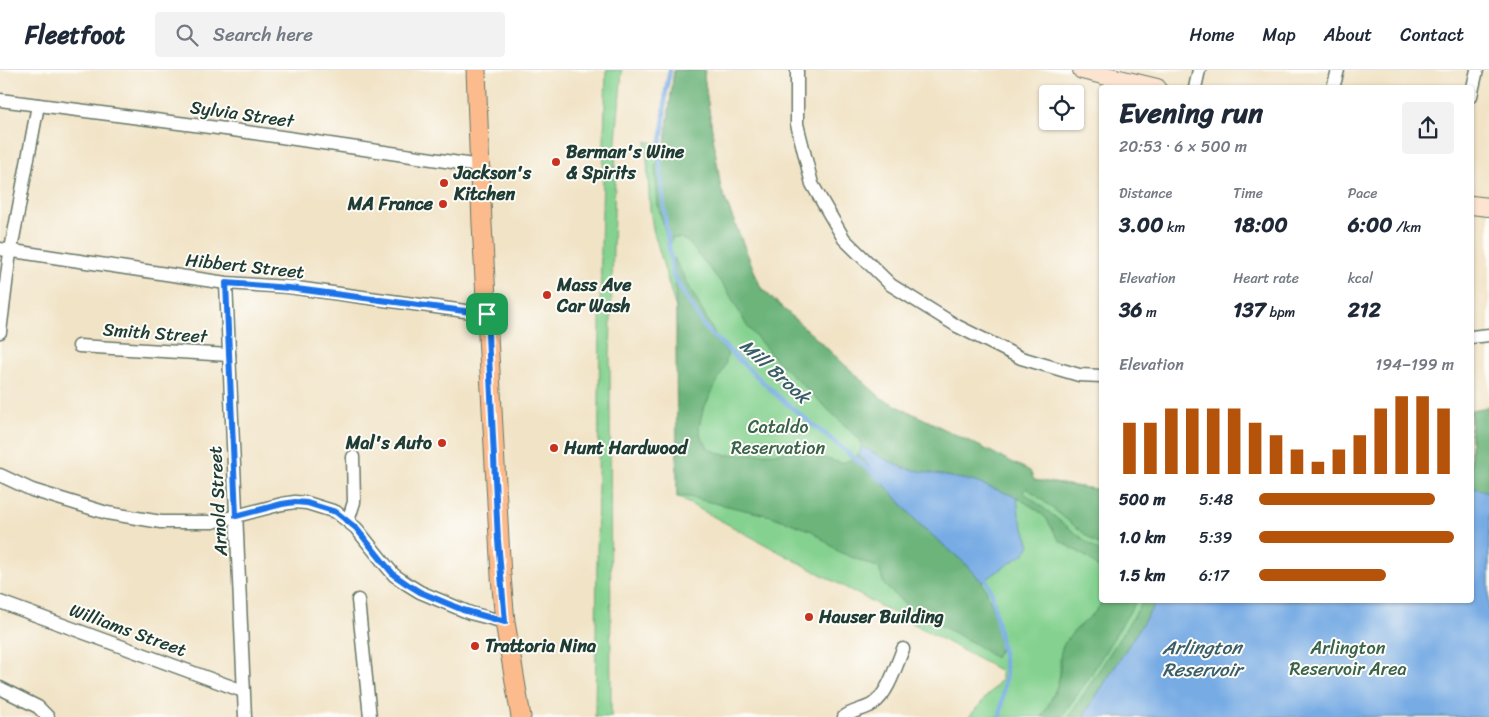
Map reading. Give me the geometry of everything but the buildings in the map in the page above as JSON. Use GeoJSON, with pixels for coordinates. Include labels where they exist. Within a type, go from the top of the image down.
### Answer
{"type":"FeatureCollection","features":[{"type":"Feature","properties":{"kind":"main road"},"geometry":{"type":"LineString","coordinates":[[476,70],[498,540],[505,622],[521,717]]}},
{"type":"Feature","properties":{"kind":"street"},"geometry":{"type":"LineString","coordinates":[[797,70],[797,124],[812,184],[844,239],[891,284],[957,326],[1021,358],[1079,375],[1099,376]]}},
{"type":"Feature","properties":{"kind":"street"},"geometry":{"type":"LineString","coordinates":[[1082,70],[1144,85]]}},
{"type":"Feature","properties":{"kind":"street"},"geometry":{"type":"LineString","coordinates":[[1196,85],[1199,70]]}},
{"type":"Feature","properties":{"kind":"street"},"geometry":{"type":"LineString","coordinates":[[1334,85],[1338,70]]}},
{"type":"Feature","properties":{"kind":"street"},"geometry":{"type":"LineString","coordinates":[[1474,88],[1481,71]]}},
{"type":"Feature","properties":{"kind":"street","name":"Sylvia Street"},"geometry":{"type":"LineString","coordinates":[[0,100],[234,130],[480,166]]}},
{"type":"Feature","properties":{"kind":"street"},"geometry":{"type":"LineString","coordinates":[[0,332],[5,250],[38,105]]}},
{"type":"Feature","properties":{"kind":"street"},"geometry":{"type":"LineString","coordinates":[[1474,205],[1489,207]]}},
{"type":"Feature","properties":{"kind":"street","name":"Hibbert Street"},"geometry":{"type":"LineString","coordinates":[[5,250],[226,283],[289,288],[487,314]]}},
{"type":"Feature","properties":{"kind":"street","name":"Arnold Street"},"geometry":{"type":"LineString","coordinates":[[226,283],[244,717]]}},
{"type":"Feature","properties":{"kind":"street"},"geometry":{"type":"LineString","coordinates":[[1474,337],[1489,335]]}},
{"type":"Feature","properties":{"kind":"street","name":"Smith Street"},"geometry":{"type":"LineString","coordinates":[[79,346],[229,355]]}},
{"type":"Feature","properties":{"kind":"street"},"geometry":{"type":"LineString","coordinates":[[348,522],[354,502],[353,457]]}},
{"type":"Feature","properties":{"kind":"street"},"geometry":{"type":"LineString","coordinates":[[0,475],[32,490],[107,514],[161,522],[213,522],[282,504],[307,503],[336,512],[356,528],[394,575],[420,592],[463,610],[505,622]]}},
{"type":"Feature","properties":{"kind":"street"},"geometry":{"type":"LineString","coordinates":[[358,600],[370,717]]}},
{"type":"Feature","properties":{"kind":"street","name":"Williams Street"},"geometry":{"type":"LineString","coordinates":[[0,602],[243,691]]}},
{"type":"Feature","properties":{"kind":"street"},"geometry":{"type":"LineString","coordinates":[[844,717],[872,704],[881,696],[903,649]]}},
{"type":"Feature","properties":{"kind":"street"},"geometry":{"type":"LineString","coordinates":[[1,693],[38,707],[48,717]]}},
{"type":"Feature","properties":{"kind":"green space"},"geometry":{"type":"Polygon","coordinates":[[[606,70],[622,70],[616,141],[610,355],[611,717],[595,717],[601,247],[606,70]]]}},
{"type":"Feature","properties":{"kind":"green space","name":"Cataldo Reservation"},"geometry":{"type":"Polygon","coordinates":[[[674,70],[705,70],[704,77],[721,189],[761,288],[881,398],[1030,471],[1034,480],[1099,490],[1099,603],[1474,603],[1474,410],[1489,407],[1489,717],[969,717],[1001,680],[1001,671],[677,497],[676,309],[653,229],[646,141],[665,145],[674,70]]]}},
{"type":"Feature","properties":{"kind":"green space"},"geometry":{"type":"Polygon","coordinates":[[[674,70],[705,70],[704,77],[721,189],[761,288],[881,398],[1030,471],[1034,480],[1099,490],[1099,545],[1027,488],[1023,492],[1099,551],[1099,569],[1088,558],[1059,540],[1046,518],[1017,497],[972,481],[904,468],[861,446],[861,441],[773,357],[747,326],[727,290],[688,242],[680,238],[672,238],[669,246],[658,205],[655,167],[665,145],[674,70]]]}},
{"type":"Feature","properties":{"kind":"green space"},"geometry":{"type":"Polygon","coordinates":[[[674,258],[719,342],[728,354],[724,368],[703,410],[699,427],[701,436],[709,449],[725,455],[799,452],[842,463],[855,458],[858,454],[919,524],[967,565],[982,582],[996,617],[1002,645],[995,658],[975,644],[910,609],[884,585],[879,568],[839,552],[812,531],[771,516],[688,497],[677,497],[674,258]]]}},
{"type":"Feature","properties":{"kind":"green space"},"geometry":{"type":"Polygon","coordinates":[[[1489,407],[1489,492],[1474,488],[1474,410],[1489,407]]]}},
{"type":"Feature","properties":{"kind":"green space"},"geometry":{"type":"Polygon","coordinates":[[[1101,603],[1135,603],[1087,681],[1061,717],[1042,717],[1058,683],[1061,653],[1064,644],[1073,632],[1101,603]]]}},
{"type":"Feature","properties":{"kind":"green space"},"geometry":{"type":"Polygon","coordinates":[[[1142,603],[1156,603],[1083,717],[1069,717],[1142,603]]]}},
{"type":"Feature","properties":{"kind":"water"},"geometry":{"type":"Polygon","coordinates":[[[861,446],[904,468],[972,481],[1017,497],[1019,515],[1030,545],[1025,553],[982,582],[967,565],[919,524],[858,454],[861,446]]]}},
{"type":"Feature","properties":{"kind":"water","name":"Arlington Reservoir"},"geometry":{"type":"Polygon","coordinates":[[[1474,488],[1489,492],[1489,717],[1083,717],[1156,603],[1474,603],[1474,488]]]}},
{"type":"Feature","properties":{"kind":"waterway","name":"Mill Brook"},"geometry":{"type":"LineString","coordinates":[[670,70],[659,151],[665,218],[673,275],[705,328],[781,399],[883,481]]}},
{"type":"Feature","properties":{"kind":"waterway","name":"Mill Brook"},"geometry":{"type":"LineString","coordinates":[[984,575],[992,593],[1006,672],[1000,717]]}},
{"type":"Feature","properties":{"kind":"place","name":"Berman's Wine & Spirits"},"geometry":{"type":"Point","coordinates":[556,162]}},
{"type":"Feature","properties":{"kind":"place","name":"Jackson's Kitchen"},"geometry":{"type":"Point","coordinates":[444,183]}},
{"type":"Feature","properties":{"kind":"place","name":"MA France"},"geometry":{"type":"Point","coordinates":[443,204]}},
{"type":"Feature","properties":{"kind":"place","name":"Mass Ave Car Wash"},"geometry":{"type":"Point","coordinates":[547,295]}},
{"type":"Feature","properties":{"kind":"place","name":"Mal's Auto"},"geometry":{"type":"Point","coordinates":[442,443]}},
{"type":"Feature","properties":{"kind":"place","name":"Hunt Hardwood"},"geometry":{"type":"Point","coordinates":[554,448]}},
{"type":"Feature","properties":{"kind":"place","name":"Hauser Building"},"geometry":{"type":"Point","coordinates":[809,617]}},
{"type":"Feature","properties":{"kind":"place","name":"Trattoria Nina"},"geometry":{"type":"Point","coordinates":[475,646]}},
{"type":"Feature","properties":{"kind":"route"},"geometry":{"type":"LineString","coordinates":[[226,283],[289,288],[487,314],[500,576],[505,622],[470,613],[420,592],[400,580],[356,528],[336,512],[307,503],[295,502],[236,516],[226,283]]}},
{"type":"Feature","properties":{"kind":"park label","name":"Arlington Reservoir Area"},"geometry":{"type":"Point","coordinates":[1348,658]}}]}
